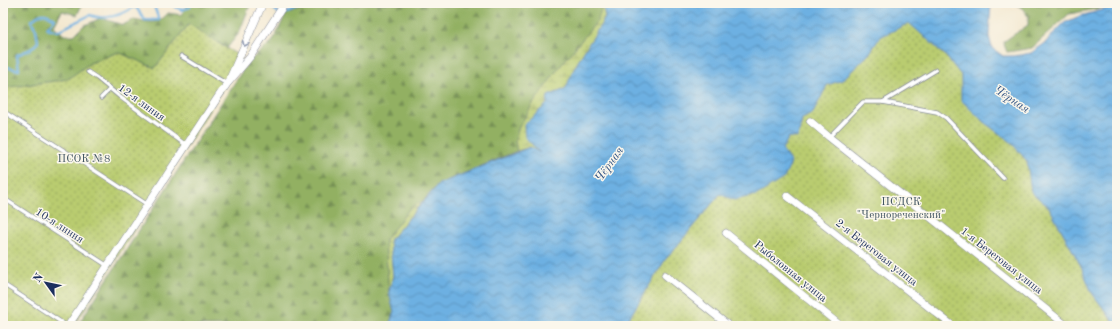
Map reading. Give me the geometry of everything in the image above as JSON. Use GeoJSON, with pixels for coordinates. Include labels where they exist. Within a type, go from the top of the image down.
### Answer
{"type":"FeatureCollection","features":[{"type":"Feature","properties":{"kind":"street"},"geometry":{"type":"LineString","coordinates":[[68,326],[227,84],[250,57],[285,3]]}},
{"type":"Feature","properties":{"kind":"street"},"geometry":{"type":"LineString","coordinates":[[227,84],[262,6]]}},
{"type":"Feature","properties":{"kind":"street","name":"1-я Береговая улица"},"geometry":{"type":"LineString","coordinates":[[810,121],[1067,326]]}},
{"type":"Feature","properties":{"kind":"street","name":"2-я Береговая улица"},"geometry":{"type":"LineString","coordinates":[[787,196],[953,326]]}},
{"type":"Feature","properties":{"kind":"street","name":"Рыболовная улица"},"geometry":{"type":"LineString","coordinates":[[726,233],[841,326]]}},
{"type":"Feature","properties":{"kind":"street"},"geometry":{"type":"LineString","coordinates":[[666,275],[729,326]]}},
{"type":"Feature","properties":{"kind":"lane"},"geometry":{"type":"LineString","coordinates":[[181,56],[227,84]]}},
{"type":"Feature","properties":{"kind":"lane"},"geometry":{"type":"LineString","coordinates":[[883,102],[936,70]]}},
{"type":"Feature","properties":{"kind":"lane","name":"12-я линия"},"geometry":{"type":"LineString","coordinates":[[88,72],[187,145]]}},
{"type":"Feature","properties":{"kind":"lane"},"geometry":{"type":"LineString","coordinates":[[101,98],[110,89]]}},
{"type":"Feature","properties":{"kind":"lane"},"geometry":{"type":"LineString","coordinates":[[829,137],[863,102],[883,102],[937,112],[946,118],[1004,178]]}},
{"type":"Feature","properties":{"kind":"lane"},"geometry":{"type":"LineString","coordinates":[[3,111],[148,205]]}},
{"type":"Feature","properties":{"kind":"lane","name":"10-я линия"},"geometry":{"type":"LineString","coordinates":[[3,198],[108,266]]}},
{"type":"Feature","properties":{"kind":"lane"},"geometry":{"type":"LineString","coordinates":[[3,284],[68,326]]}},
{"type":"Feature","properties":{"kind":"green space"},"geometry":{"type":"Polygon","coordinates":[[[3,3],[83,3],[77,15],[62,11],[54,26],[64,35],[74,35],[83,26],[101,18],[123,25],[134,19],[148,22],[160,20],[168,13],[182,15],[186,5],[189,3],[245,3],[250,5],[239,33],[227,48],[189,24],[155,68],[118,52],[90,63],[68,79],[3,88],[3,3]]]}},
{"type":"Feature","properties":{"kind":"green space"},"geometry":{"type":"Polygon","coordinates":[[[322,3],[603,3],[598,20],[558,69],[533,104],[519,127],[515,141],[517,151],[439,184],[423,201],[410,208],[385,240],[389,292],[394,312],[390,323],[392,326],[77,326],[248,62],[273,41],[286,14],[322,3]]]}},
{"type":"Feature","properties":{"kind":"green space"},"geometry":{"type":"Polygon","coordinates":[[[603,3],[605,18],[578,61],[566,89],[548,96],[548,104],[538,112],[541,154],[530,147],[517,151],[515,141],[519,127],[533,104],[558,69],[598,20],[603,3]]]}},
{"type":"Feature","properties":{"kind":"green space"},"geometry":{"type":"Polygon","coordinates":[[[1013,3],[1117,3],[1117,5],[1069,14],[1032,48],[1007,52],[1003,42],[1028,25],[1028,17],[1024,9],[1013,3]]]}},
{"type":"Feature","properties":{"kind":"green space","name":"ПСДСК \"Чернореченский\""},"geometry":{"type":"Polygon","coordinates":[[[910,22],[945,55],[961,75],[962,100],[985,123],[1010,141],[1027,161],[1032,192],[1049,207],[1081,266],[1092,293],[1116,326],[624,326],[665,260],[720,194],[734,200],[781,150],[789,137],[798,138],[802,119],[813,113],[827,85],[842,80],[869,54],[880,37],[910,22]]]}},
{"type":"Feature","properties":{"kind":"green space","name":"ПСОК №8"},"geometry":{"type":"Polygon","coordinates":[[[189,24],[242,58],[74,326],[3,326],[3,88],[67,79],[90,63],[118,52],[155,68],[189,24]]]}},
{"type":"Feature","properties":{"kind":"green space"},"geometry":{"type":"Polygon","coordinates":[[[423,201],[390,240],[393,276],[389,292],[385,240],[410,208],[423,201]]]}},
{"type":"Feature","properties":{"kind":"water","name":"Чёрная"},"geometry":{"type":"Polygon","coordinates":[[[603,3],[991,3],[989,36],[992,48],[1003,56],[1031,53],[1044,44],[1064,23],[1080,16],[1114,7],[1117,8],[1117,326],[1092,293],[1081,266],[1049,207],[1031,192],[1027,161],[1010,141],[985,123],[961,100],[961,75],[945,55],[909,23],[880,37],[869,54],[842,80],[827,85],[813,113],[802,119],[798,138],[789,137],[782,149],[791,163],[784,178],[757,195],[734,200],[720,194],[665,260],[624,326],[392,326],[390,323],[394,312],[389,292],[393,276],[390,240],[439,184],[530,147],[540,153],[525,137],[524,125],[547,104],[548,96],[566,89],[578,61],[605,18],[603,3]]]}},
{"type":"Feature","properties":{"kind":"waterway"},"geometry":{"type":"LineString","coordinates":[[3,66],[19,70],[17,55],[31,49],[38,42],[36,29],[31,21],[37,16],[45,14],[55,19],[47,28],[58,31],[90,15],[95,17],[113,16],[125,12],[135,6],[145,20],[159,20],[153,3]]}},
{"type":"Feature","properties":{"kind":"waterway"},"geometry":{"type":"LineString","coordinates":[[170,3],[181,10],[190,7],[190,3]]}},
{"type":"Feature","properties":{"kind":"waterway"},"geometry":{"type":"LineString","coordinates":[[267,3],[281,15],[296,9],[305,3]]}}]}
